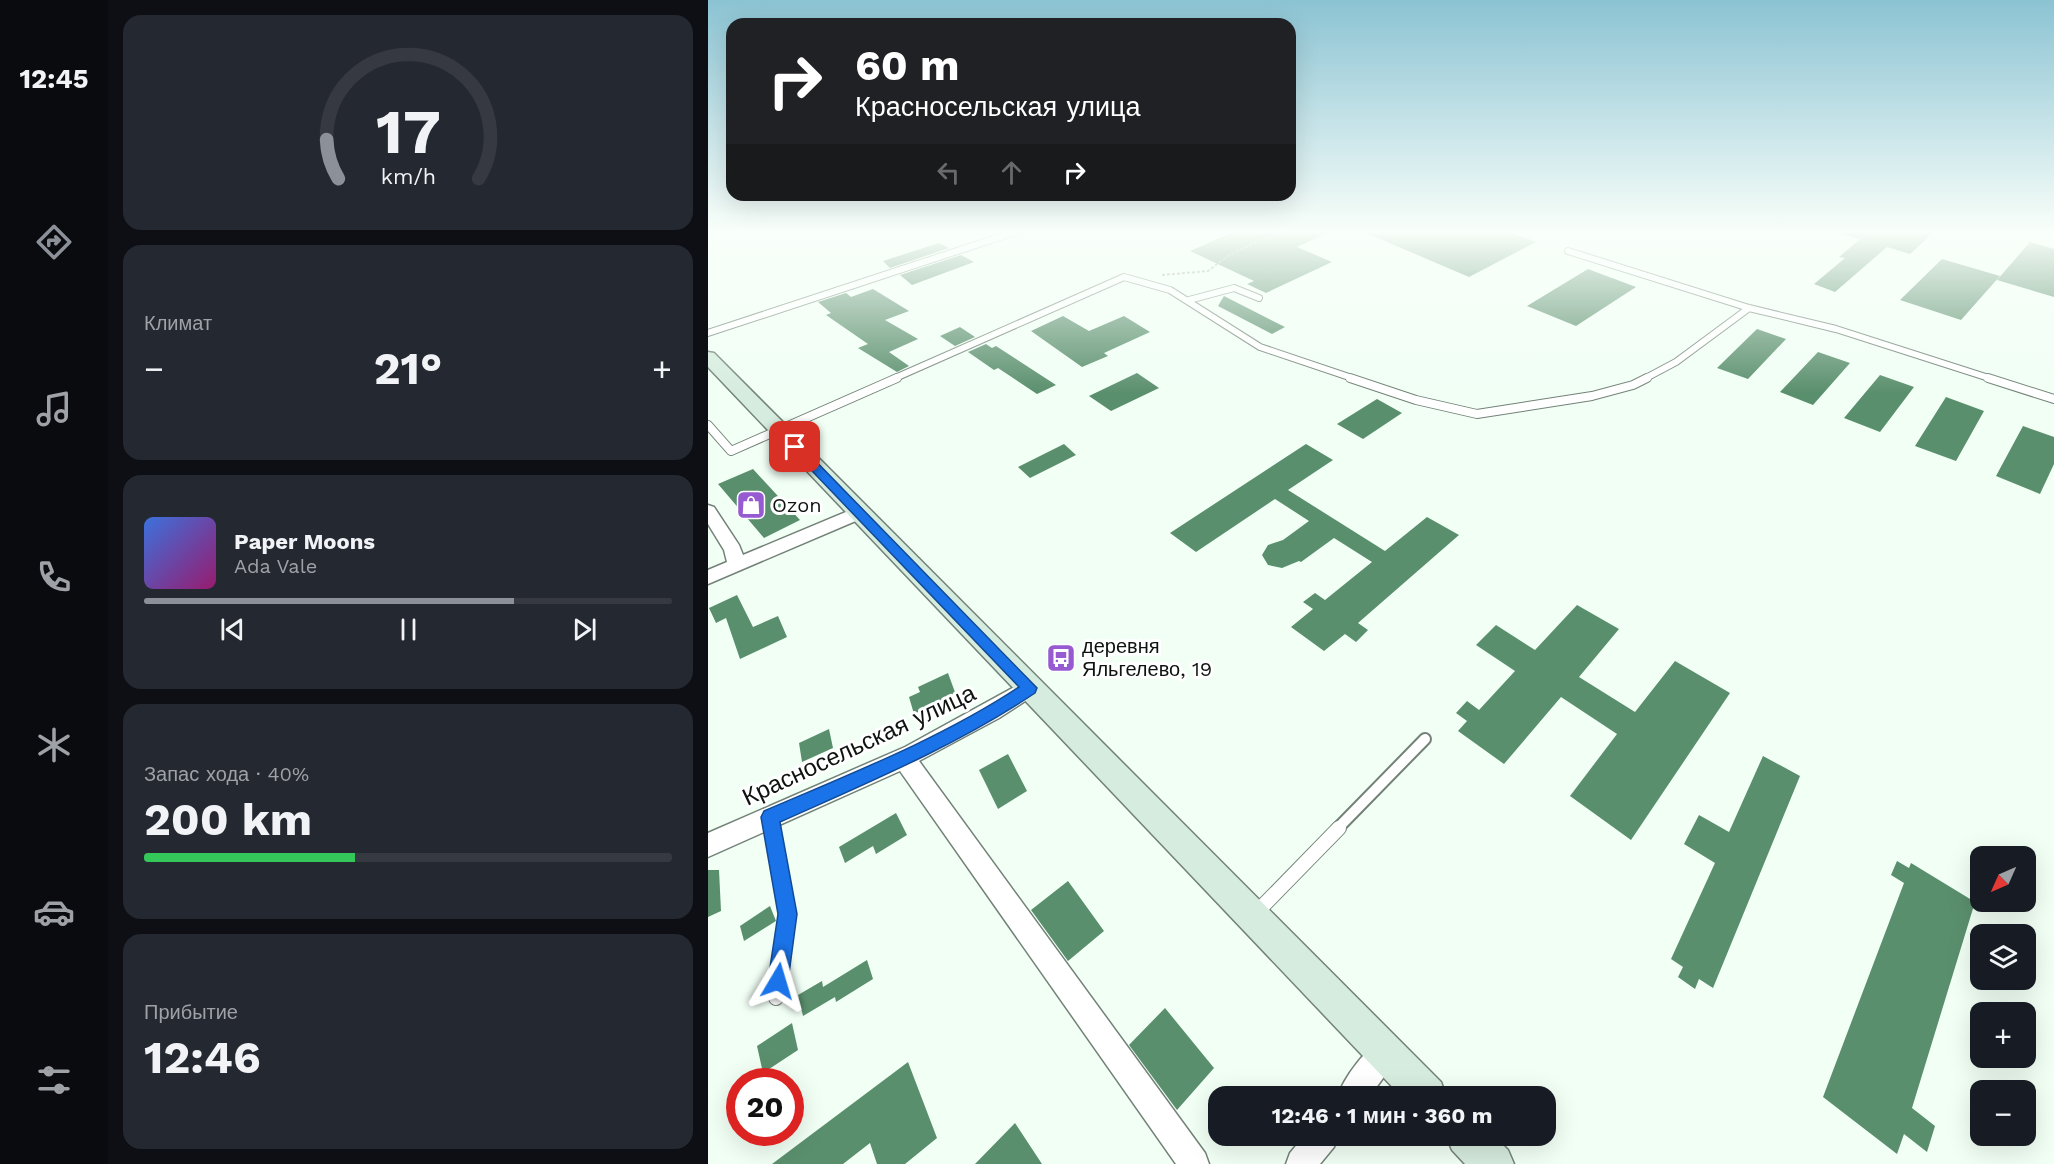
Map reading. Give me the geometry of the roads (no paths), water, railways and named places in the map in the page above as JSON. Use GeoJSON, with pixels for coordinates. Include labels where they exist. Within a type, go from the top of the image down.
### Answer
{"type":"FeatureCollection","features":[{"type":"Feature","properties":{"kind":"main road"},"geometry":{"type":"LineString","coordinates":[[708,357],[1417,1086]]}},
{"type":"Feature","properties":{"kind":"main road"},"geometry":{"type":"LineString","coordinates":[[1476,1146],[1494,1164]]}},
{"type":"Feature","properties":{"kind":"street"},"geometry":{"type":"LineString","coordinates":[[708,512],[733,549],[736,566]]}},
{"type":"Feature","properties":{"kind":"street"},"geometry":{"type":"LineString","coordinates":[[708,577],[859,513]]}},
{"type":"Feature","properties":{"kind":"street","name":"Красносельская улица"},"geometry":{"type":"LineString","coordinates":[[708,845],[904,758],[997,710],[1029,688]]}},
{"type":"Feature","properties":{"kind":"street"},"geometry":{"type":"LineString","coordinates":[[904,758],[1194,1164]]}},
{"type":"Feature","properties":{"kind":"street"},"geometry":{"type":"LineString","coordinates":[[1359,1086],[1384,1053]]}},
{"type":"Feature","properties":{"kind":"street"},"geometry":{"type":"LineString","coordinates":[[1301,1164],[1315,1146]]}},
{"type":"Feature","properties":{"kind":"lane"},"geometry":{"type":"LineString","coordinates":[[708,333],[856,284]]}},
{"type":"Feature","properties":{"kind":"lane"},"geometry":{"type":"LineString","coordinates":[[731,451],[1107,284]]}},
{"type":"Feature","properties":{"kind":"lane"},"geometry":{"type":"LineString","coordinates":[[1150,284],[1170,290],[1189,300],[1227,328],[1260,347],[1416,400],[1477,414],[1592,396],[1633,385],[1676,362],[1749,308]]}},
{"type":"Feature","properties":{"kind":"lane"},"geometry":{"type":"LineString","coordinates":[[1674,284],[1749,308],[1836,329],[2054,399]]}},
{"type":"Feature","properties":{"kind":"lane"},"geometry":{"type":"LineString","coordinates":[[1189,300],[1234,288],[1259,298]]}},
{"type":"Feature","properties":{"kind":"lane"},"geometry":{"type":"LineString","coordinates":[[708,425],[737,458]]}},
{"type":"Feature","properties":{"kind":"lane"},"geometry":{"type":"LineString","coordinates":[[1252,917],[1425,739]]}},
{"type":"Feature","properties":{"kind":"lane"},"geometry":{"type":"LineString","coordinates":[[770,817],[788,914],[776,998]]}},
{"type":"Feature","properties":{"kind":"place","name":"Ozon"},"geometry":{"type":"Point","coordinates":[751,505]}},
{"type":"Feature","properties":{"kind":"place","name":"деревня Яльгелево, 19"},"geometry":{"type":"Point","coordinates":[1061,658]}}]}
